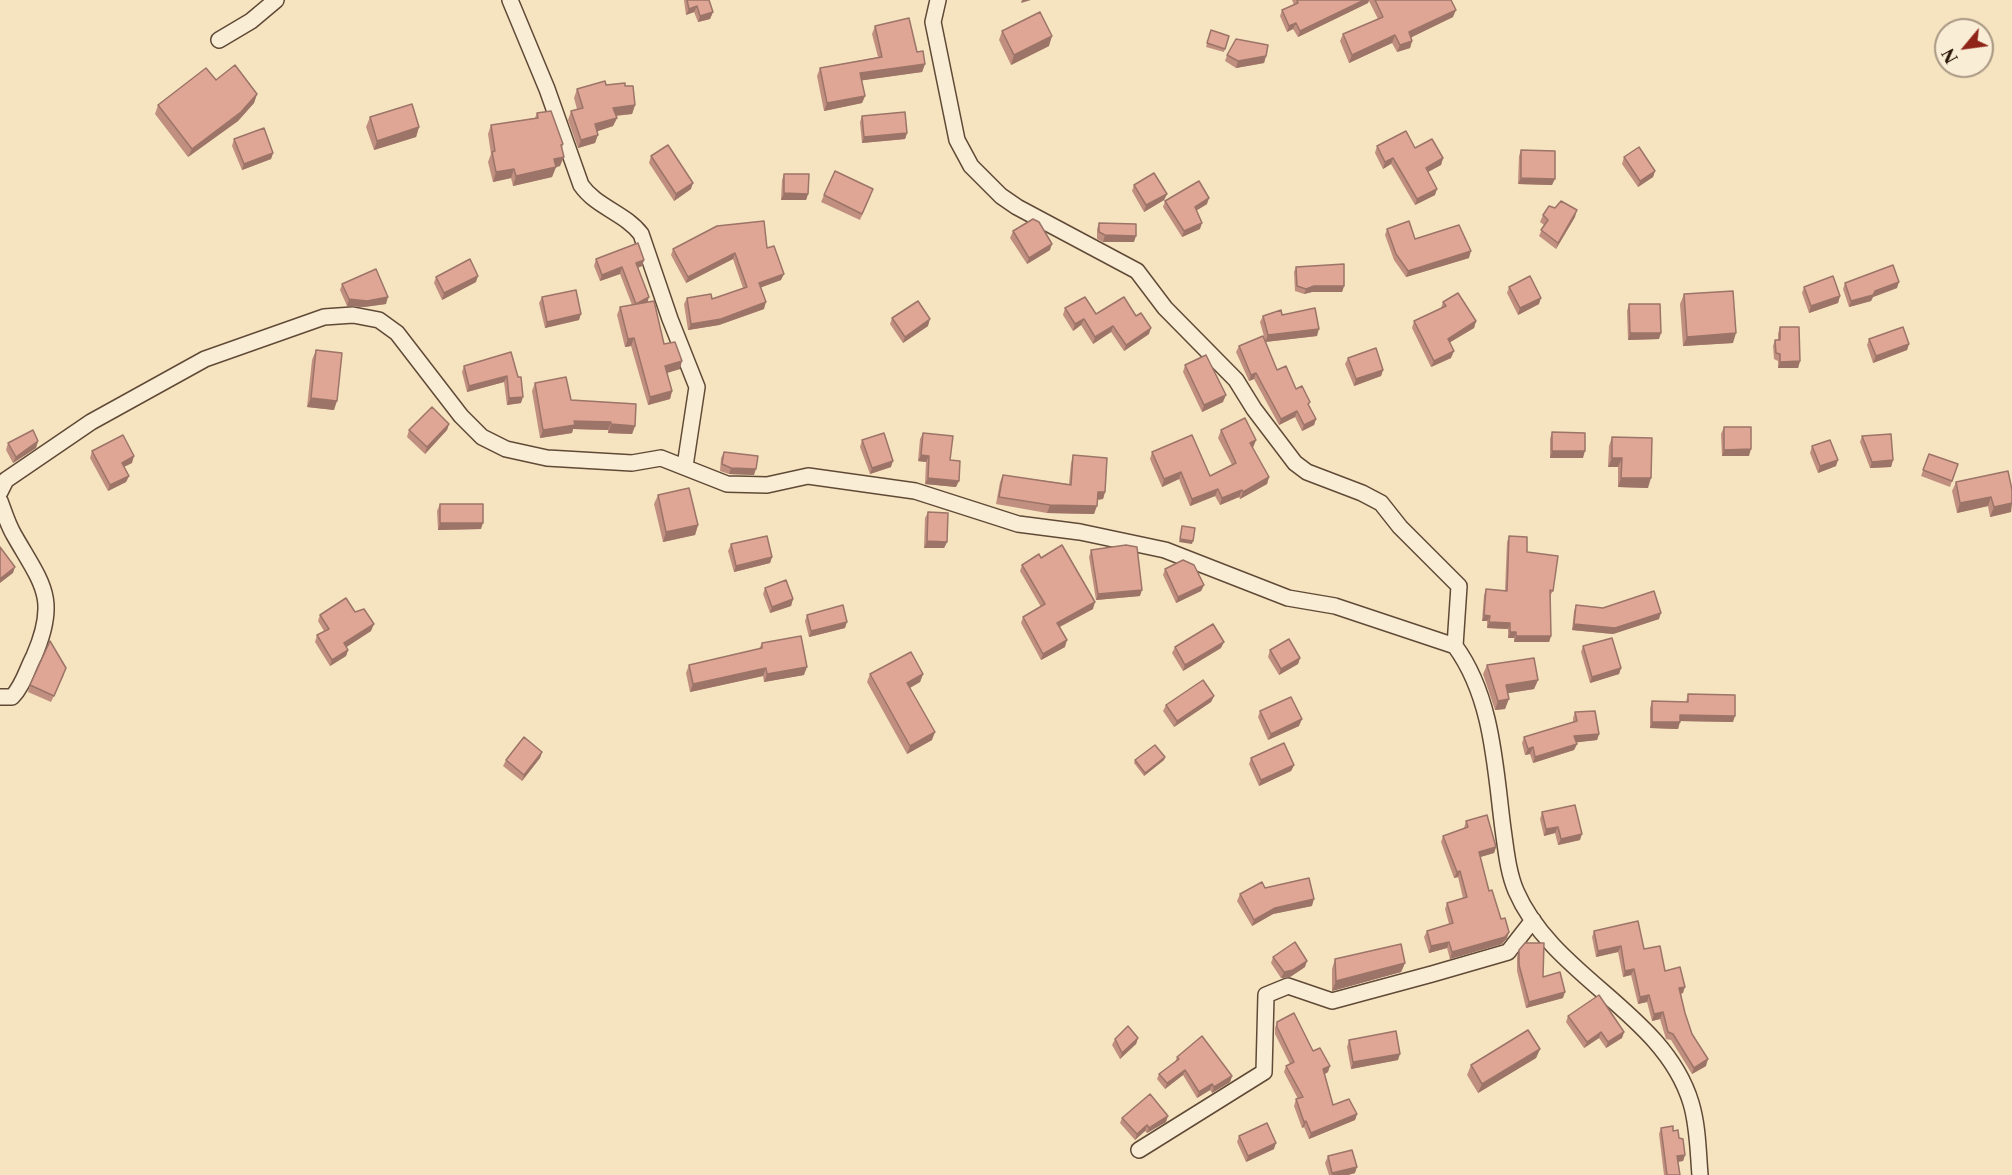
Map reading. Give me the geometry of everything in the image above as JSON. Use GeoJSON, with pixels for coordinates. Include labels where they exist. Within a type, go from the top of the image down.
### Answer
{"type":"FeatureCollection","features":[{"type":"Feature","properties":{"kind":"street"},"geometry":{"type":"LineString","coordinates":[[219,40],[251,21],[276,0]]}},
{"type":"Feature","properties":{"kind":"street"},"geometry":{"type":"LineString","coordinates":[[510,0],[547,89],[581,185],[586,193],[634,225],[643,240],[670,319],[697,387],[685,466]]}},
{"type":"Feature","properties":{"kind":"street"},"geometry":{"type":"LineString","coordinates":[[938,0],[933,22],[957,140],[971,166],[1001,196],[1017,207],[1137,271],[1165,308],[1236,380],[1294,463],[1307,472],[1362,493],[1381,503],[1400,527],[1459,586],[1455,646],[1471,674],[1490,728],[1507,861],[1516,891],[1533,920],[1574,968],[1641,1025],[1663,1052],[1690,1101],[1700,1175]]}},
{"type":"Feature","properties":{"kind":"street"},"geometry":{"type":"LineString","coordinates":[[0,492],[6,480],[91,422],[205,359],[324,317],[352,315],[379,320],[397,333],[461,416],[482,437],[506,449],[547,458],[632,463],[662,458],[685,466],[707,478],[727,484],[767,484],[808,476],[915,491],[1018,524],[1080,532],[1166,550],[1288,598],[1335,606],[1455,646]]}},
{"type":"Feature","properties":{"kind":"street"},"geometry":{"type":"LineString","coordinates":[[0,501],[13,535],[30,559],[44,591],[47,608],[42,636],[20,687],[12,697],[0,698]]}},
{"type":"Feature","properties":{"kind":"street"},"geometry":{"type":"LineString","coordinates":[[1139,1150],[1264,1072],[1266,994],[1288,986],[1332,1001],[1432,974],[1508,952],[1533,920]]}},
{"type":"Feature","properties":{"kind":"building"},"geometry":{"type":"Polygon","coordinates":[[[687,0],[709,0],[713,12],[700,16],[697,6],[689,9],[687,0]]]}},
{"type":"Feature","properties":{"kind":"building"},"geometry":{"type":"Polygon","coordinates":[[[1297,0],[1364,0],[1300,31],[1296,23],[1289,26],[1282,10],[1298,3],[1297,0]]]}},
{"type":"Feature","properties":{"kind":"building"},"geometry":{"type":"Polygon","coordinates":[[[1375,0],[1451,0],[1456,10],[1409,32],[1412,41],[1400,45],[1395,35],[1352,55],[1343,34],[1383,17],[1375,0]]]}},
{"type":"Feature","properties":{"kind":"building"},"geometry":{"type":"Polygon","coordinates":[[[1040,12],[1052,36],[1014,55],[1002,31],[1040,12]]]}},
{"type":"Feature","properties":{"kind":"building"},"geometry":{"type":"Polygon","coordinates":[[[909,18],[917,52],[923,51],[925,64],[860,73],[865,96],[827,103],[820,68],[882,57],[875,26],[909,18]]]}},
{"type":"Feature","properties":{"kind":"building"},"geometry":{"type":"Polygon","coordinates":[[[1211,30],[1229,36],[1225,49],[1207,43],[1211,30]]]}},
{"type":"Feature","properties":{"kind":"building"},"geometry":{"type":"Polygon","coordinates":[[[1236,39],[1268,45],[1266,56],[1238,61],[1227,55],[1236,39]]]}},
{"type":"Feature","properties":{"kind":"building"},"geometry":{"type":"Polygon","coordinates":[[[235,65],[257,94],[241,112],[192,149],[158,105],[206,68],[216,80],[235,65]]]}},
{"type":"Feature","properties":{"kind":"building"},"geometry":{"type":"Polygon","coordinates":[[[605,81],[606,85],[625,83],[625,86],[633,86],[635,105],[613,108],[617,118],[595,124],[598,135],[581,140],[571,111],[583,108],[577,89],[605,81]]]}},
{"type":"Feature","properties":{"kind":"building"},"geometry":{"type":"Polygon","coordinates":[[[412,104],[419,127],[377,141],[370,117],[412,104]]]}},
{"type":"Feature","properties":{"kind":"building"},"geometry":{"type":"Polygon","coordinates":[[[551,111],[563,144],[561,145],[564,157],[554,159],[556,167],[516,176],[514,169],[496,172],[492,152],[495,151],[491,125],[538,118],[537,113],[551,111]]]}},
{"type":"Feature","properties":{"kind":"building"},"geometry":{"type":"Polygon","coordinates":[[[905,112],[907,133],[864,137],[862,116],[905,112]]]}},
{"type":"Feature","properties":{"kind":"building"},"geometry":{"type":"Polygon","coordinates":[[[264,128],[273,153],[244,164],[234,139],[264,128]]]}},
{"type":"Feature","properties":{"kind":"building"},"geometry":{"type":"Polygon","coordinates":[[[1406,131],[1415,148],[1432,139],[1443,158],[1426,168],[1437,189],[1417,199],[1393,158],[1385,162],[1377,146],[1406,131]]]}},
{"type":"Feature","properties":{"kind":"building"},"geometry":{"type":"Polygon","coordinates":[[[668,145],[693,183],[676,194],[651,156],[668,145]]]}},
{"type":"Feature","properties":{"kind":"building"},"geometry":{"type":"Polygon","coordinates":[[[1639,147],[1655,171],[1640,181],[1624,157],[1639,147]]]}},
{"type":"Feature","properties":{"kind":"building"},"geometry":{"type":"Polygon","coordinates":[[[1521,150],[1555,151],[1555,179],[1521,178],[1521,150]]]}},
{"type":"Feature","properties":{"kind":"building"},"geometry":{"type":"Polygon","coordinates":[[[835,171],[873,189],[862,214],[824,195],[835,171]]]}},
{"type":"Feature","properties":{"kind":"building"},"geometry":{"type":"Polygon","coordinates":[[[1154,173],[1167,194],[1146,205],[1134,185],[1154,173]]]}},
{"type":"Feature","properties":{"kind":"building"},"geometry":{"type":"Polygon","coordinates":[[[784,174],[809,174],[808,194],[784,193],[784,174]]]}},
{"type":"Feature","properties":{"kind":"building"},"geometry":{"type":"Polygon","coordinates":[[[1199,181],[1209,198],[1195,207],[1202,223],[1184,231],[1165,201],[1199,181]]]}},
{"type":"Feature","properties":{"kind":"building"},"geometry":{"type":"Polygon","coordinates":[[[1561,201],[1577,210],[1558,243],[1541,230],[1548,220],[1543,215],[1549,206],[1555,208],[1561,201]]]}},
{"type":"Feature","properties":{"kind":"building"},"geometry":{"type":"Polygon","coordinates":[[[1033,219],[1039,222],[1052,244],[1029,258],[1013,231],[1033,219]]]}},
{"type":"Feature","properties":{"kind":"building"},"geometry":{"type":"Polygon","coordinates":[[[764,221],[767,248],[774,246],[784,274],[759,283],[766,302],[721,319],[691,324],[687,298],[711,294],[712,299],[747,287],[735,253],[688,277],[673,249],[717,226],[764,221]]]}},
{"type":"Feature","properties":{"kind":"building"},"geometry":{"type":"Polygon","coordinates":[[[1409,221],[1415,239],[1459,225],[1471,251],[1408,271],[1396,254],[1387,229],[1409,221]]]}},
{"type":"Feature","properties":{"kind":"building"},"geometry":{"type":"Polygon","coordinates":[[[1099,223],[1136,224],[1136,236],[1105,235],[1099,232],[1099,223]]]}},
{"type":"Feature","properties":{"kind":"building"},"geometry":{"type":"Polygon","coordinates":[[[638,243],[644,260],[636,263],[649,297],[636,304],[622,267],[602,275],[596,259],[638,243]]]}},
{"type":"Feature","properties":{"kind":"building"},"geometry":{"type":"Polygon","coordinates":[[[470,259],[478,276],[444,293],[436,277],[470,259]]]}},
{"type":"Feature","properties":{"kind":"building"},"geometry":{"type":"Polygon","coordinates":[[[1344,264],[1344,286],[1314,286],[1306,289],[1297,286],[1296,267],[1344,264]]]}},
{"type":"Feature","properties":{"kind":"building"},"geometry":{"type":"Polygon","coordinates":[[[1893,265],[1899,282],[1875,291],[1873,295],[1851,301],[1845,283],[1893,265]]]}},
{"type":"Feature","properties":{"kind":"building"},"geometry":{"type":"Polygon","coordinates":[[[376,269],[388,297],[367,301],[349,299],[342,284],[376,269]]]}},
{"type":"Feature","properties":{"kind":"building"},"geometry":{"type":"Polygon","coordinates":[[[1530,276],[1541,298],[1520,308],[1509,287],[1530,276]]]}},
{"type":"Feature","properties":{"kind":"building"},"geometry":{"type":"Polygon","coordinates":[[[1833,276],[1840,296],[1811,306],[1804,287],[1833,276]]]}},
{"type":"Feature","properties":{"kind":"building"},"geometry":{"type":"Polygon","coordinates":[[[576,290],[581,314],[547,322],[542,297],[576,290]]]}},
{"type":"Feature","properties":{"kind":"building"},"geometry":{"type":"Polygon","coordinates":[[[1733,291],[1736,333],[1687,337],[1684,294],[1733,291]]]}},
{"type":"Feature","properties":{"kind":"building"},"geometry":{"type":"Polygon","coordinates":[[[1458,293],[1476,321],[1448,339],[1454,351],[1434,361],[1414,321],[1446,306],[1443,302],[1458,293]]]}},
{"type":"Feature","properties":{"kind":"building"},"geometry":{"type":"Polygon","coordinates":[[[1085,297],[1096,314],[1124,297],[1136,316],[1141,313],[1151,328],[1126,345],[1113,326],[1095,337],[1084,319],[1075,324],[1065,308],[1085,297]]]}},
{"type":"Feature","properties":{"kind":"building"},"geometry":{"type":"Polygon","coordinates":[[[654,301],[664,344],[675,342],[682,361],[665,366],[672,391],[650,397],[634,338],[628,339],[620,307],[654,301]]]}},
{"type":"Feature","properties":{"kind":"building"},"geometry":{"type":"Polygon","coordinates":[[[918,301],[930,319],[905,337],[892,318],[918,301]]]}},
{"type":"Feature","properties":{"kind":"building"},"geometry":{"type":"Polygon","coordinates":[[[1629,304],[1660,304],[1661,333],[1630,333],[1629,304]]]}},
{"type":"Feature","properties":{"kind":"building"},"geometry":{"type":"Polygon","coordinates":[[[1315,308],[1319,329],[1268,335],[1263,316],[1281,310],[1282,315],[1315,308]]]}},
{"type":"Feature","properties":{"kind":"building"},"geometry":{"type":"Polygon","coordinates":[[[1780,327],[1799,327],[1800,361],[1780,362],[1780,354],[1776,353],[1775,340],[1780,340],[1780,327]]]}},
{"type":"Feature","properties":{"kind":"building"},"geometry":{"type":"Polygon","coordinates":[[[1903,327],[1909,344],[1876,356],[1869,339],[1903,327]]]}},
{"type":"Feature","properties":{"kind":"building"},"geometry":{"type":"Polygon","coordinates":[[[1263,336],[1277,370],[1286,366],[1296,389],[1302,386],[1316,419],[1304,425],[1297,411],[1281,419],[1256,373],[1251,375],[1239,346],[1263,336]]]}},
{"type":"Feature","properties":{"kind":"building"},"geometry":{"type":"Polygon","coordinates":[[[1376,348],[1383,370],[1356,379],[1348,358],[1376,348]]]}},
{"type":"Feature","properties":{"kind":"building"},"geometry":{"type":"Polygon","coordinates":[[[316,350],[342,353],[337,401],[311,398],[316,350]]]}},
{"type":"Feature","properties":{"kind":"building"},"geometry":{"type":"Polygon","coordinates":[[[511,352],[518,377],[521,377],[523,397],[509,398],[507,376],[469,386],[464,366],[511,352]]]}},
{"type":"Feature","properties":{"kind":"building"},"geometry":{"type":"Polygon","coordinates":[[[1206,355],[1226,395],[1204,405],[1185,365],[1206,355]]]}},
{"type":"Feature","properties":{"kind":"building"},"geometry":{"type":"Polygon","coordinates":[[[566,377],[571,400],[636,404],[635,426],[611,424],[611,422],[574,421],[575,425],[543,430],[535,383],[566,377]]]}},
{"type":"Feature","properties":{"kind":"building"},"geometry":{"type":"Polygon","coordinates":[[[432,407],[449,424],[427,447],[409,430],[432,407]]]}},
{"type":"Feature","properties":{"kind":"building"},"geometry":{"type":"Polygon","coordinates":[[[1245,418],[1256,440],[1250,443],[1269,477],[1243,492],[1242,490],[1222,498],[1218,489],[1192,499],[1181,472],[1164,479],[1152,452],[1192,435],[1210,476],[1236,463],[1221,430],[1245,418]]]}},
{"type":"Feature","properties":{"kind":"building"},"geometry":{"type":"Polygon","coordinates":[[[1724,427],[1751,427],[1751,449],[1724,450],[1724,427]]]}},
{"type":"Feature","properties":{"kind":"building"},"geometry":{"type":"Polygon","coordinates":[[[33,430],[38,441],[16,457],[8,443],[33,430]]]}},
{"type":"Feature","properties":{"kind":"building"},"geometry":{"type":"Polygon","coordinates":[[[1552,432],[1585,433],[1585,451],[1552,451],[1552,432]]]}},
{"type":"Feature","properties":{"kind":"building"},"geometry":{"type":"Polygon","coordinates":[[[884,433],[893,461],[872,468],[862,440],[884,433]]]}},
{"type":"Feature","properties":{"kind":"building"},"geometry":{"type":"Polygon","coordinates":[[[923,433],[953,436],[950,460],[960,461],[959,481],[928,478],[929,456],[921,455],[923,433]]]}},
{"type":"Feature","properties":{"kind":"building"},"geometry":{"type":"Polygon","coordinates":[[[1891,434],[1893,460],[1872,462],[1862,436],[1891,434]]]}},
{"type":"Feature","properties":{"kind":"building"},"geometry":{"type":"Polygon","coordinates":[[[123,435],[134,456],[122,463],[129,476],[110,485],[92,451],[123,435]]]}},
{"type":"Feature","properties":{"kind":"building"},"geometry":{"type":"Polygon","coordinates":[[[1612,437],[1652,438],[1651,478],[1621,478],[1622,458],[1612,458],[1612,437]]]}},
{"type":"Feature","properties":{"kind":"building"},"geometry":{"type":"Polygon","coordinates":[[[1830,440],[1838,460],[1820,466],[1812,446],[1830,440]]]}},
{"type":"Feature","properties":{"kind":"building"},"geometry":{"type":"Polygon","coordinates":[[[724,452],[758,456],[756,469],[731,468],[722,464],[724,452]]]}},
{"type":"Feature","properties":{"kind":"building"},"geometry":{"type":"Polygon","coordinates":[[[1929,454],[1958,464],[1952,481],[1923,470],[1929,454]]]}},
{"type":"Feature","properties":{"kind":"building"},"geometry":{"type":"Polygon","coordinates":[[[1073,455],[1107,458],[1105,492],[1098,492],[1097,506],[1050,505],[999,497],[1003,475],[1071,485],[1073,455]]]}},
{"type":"Feature","properties":{"kind":"building"},"geometry":{"type":"Polygon","coordinates":[[[2008,471],[2012,503],[1994,507],[1991,497],[1960,503],[1956,482],[2008,471]]]}},
{"type":"Feature","properties":{"kind":"building"},"geometry":{"type":"Polygon","coordinates":[[[689,488],[698,525],[666,532],[658,495],[689,488]]]}},
{"type":"Feature","properties":{"kind":"building"},"geometry":{"type":"Polygon","coordinates":[[[440,504],[483,504],[483,523],[440,523],[440,504]]]}},
{"type":"Feature","properties":{"kind":"building"},"geometry":{"type":"Polygon","coordinates":[[[928,512],[948,513],[947,542],[927,541],[928,512]]]}},
{"type":"Feature","properties":{"kind":"building"},"geometry":{"type":"Polygon","coordinates":[[[1182,526],[1195,528],[1193,541],[1180,539],[1182,526]]]}},
{"type":"Feature","properties":{"kind":"building"},"geometry":{"type":"Polygon","coordinates":[[[767,536],[772,557],[736,566],[731,544],[767,536]]]}},
{"type":"Feature","properties":{"kind":"building"},"geometry":{"type":"Polygon","coordinates":[[[1509,536],[1527,537],[1527,552],[1558,556],[1553,591],[1550,590],[1551,636],[1516,636],[1516,632],[1510,632],[1510,623],[1489,622],[1490,616],[1484,615],[1486,589],[1507,591],[1509,536]]]}},
{"type":"Feature","properties":{"kind":"building"},"geometry":{"type":"Polygon","coordinates":[[[1062,545],[1095,602],[1057,623],[1067,640],[1043,654],[1023,617],[1045,604],[1022,565],[1039,554],[1041,558],[1062,545]]]}},
{"type":"Feature","properties":{"kind":"building"},"geometry":{"type":"Polygon","coordinates":[[[1126,545],[1137,547],[1142,590],[1098,594],[1091,550],[1126,545]]]}},
{"type":"Feature","properties":{"kind":"building"},"geometry":{"type":"Polygon","coordinates":[[[0,547],[15,567],[0,579],[0,547]]]}},
{"type":"Feature","properties":{"kind":"building"},"geometry":{"type":"Polygon","coordinates":[[[1183,560],[1194,565],[1204,585],[1178,597],[1165,569],[1183,560]]]}},
{"type":"Feature","properties":{"kind":"building"},"geometry":{"type":"Polygon","coordinates":[[[786,580],[793,599],[772,607],[765,588],[786,580]]]}},
{"type":"Feature","properties":{"kind":"building"},"geometry":{"type":"Polygon","coordinates":[[[1654,591],[1661,613],[1615,628],[1574,624],[1576,605],[1603,608],[1654,591]]]}},
{"type":"Feature","properties":{"kind":"building"},"geometry":{"type":"Polygon","coordinates":[[[346,598],[355,612],[364,609],[374,624],[344,643],[348,650],[332,660],[317,635],[329,629],[320,615],[346,598]]]}},
{"type":"Feature","properties":{"kind":"building"},"geometry":{"type":"Polygon","coordinates":[[[843,605],[847,622],[811,631],[807,615],[843,605]]]}},
{"type":"Feature","properties":{"kind":"building"},"geometry":{"type":"Polygon","coordinates":[[[1213,624],[1224,642],[1185,665],[1175,647],[1213,624]]]}},
{"type":"Feature","properties":{"kind":"building"},"geometry":{"type":"Polygon","coordinates":[[[801,636],[807,667],[767,674],[766,668],[693,684],[689,665],[762,648],[762,643],[801,636]]]}},
{"type":"Feature","properties":{"kind":"building"},"geometry":{"type":"Polygon","coordinates":[[[1612,638],[1621,668],[1592,677],[1583,646],[1612,638]]]}},
{"type":"Feature","properties":{"kind":"building"},"geometry":{"type":"Polygon","coordinates":[[[1289,639],[1300,658],[1281,669],[1270,650],[1289,639]]]}},
{"type":"Feature","properties":{"kind":"building"},"geometry":{"type":"Polygon","coordinates":[[[50,641],[66,668],[54,696],[30,685],[50,641]]]}},
{"type":"Feature","properties":{"kind":"building"},"geometry":{"type":"Polygon","coordinates":[[[911,652],[923,674],[907,683],[935,732],[910,746],[870,674],[911,652]]]}},
{"type":"Feature","properties":{"kind":"building"},"geometry":{"type":"Polygon","coordinates":[[[1534,658],[1538,680],[1506,685],[1509,699],[1498,701],[1487,665],[1534,658]]]}},
{"type":"Feature","properties":{"kind":"building"},"geometry":{"type":"Polygon","coordinates":[[[1203,680],[1214,696],[1177,721],[1166,705],[1203,680]]]}},
{"type":"Feature","properties":{"kind":"building"},"geometry":{"type":"Polygon","coordinates":[[[1688,694],[1735,695],[1735,716],[1680,715],[1680,722],[1652,722],[1652,701],[1688,702],[1688,694]]]}},
{"type":"Feature","properties":{"kind":"building"},"geometry":{"type":"Polygon","coordinates":[[[1291,697],[1302,719],[1271,734],[1260,711],[1291,697]]]}},
{"type":"Feature","properties":{"kind":"building"},"geometry":{"type":"Polygon","coordinates":[[[1595,711],[1599,734],[1574,736],[1577,744],[1535,757],[1533,747],[1528,749],[1524,737],[1577,721],[1575,712],[1595,711]]]}},
{"type":"Feature","properties":{"kind":"building"},"geometry":{"type":"Polygon","coordinates":[[[524,737],[542,752],[524,775],[506,760],[524,737]]]}},
{"type":"Feature","properties":{"kind":"building"},"geometry":{"type":"Polygon","coordinates":[[[1284,743],[1294,765],[1261,780],[1251,758],[1284,743]]]}},
{"type":"Feature","properties":{"kind":"building"},"geometry":{"type":"Polygon","coordinates":[[[1155,745],[1165,757],[1145,773],[1135,760],[1155,745]]]}},
{"type":"Feature","properties":{"kind":"building"},"geometry":{"type":"Polygon","coordinates":[[[1575,805],[1582,834],[1561,839],[1558,827],[1546,829],[1542,812],[1575,805]]]}},
{"type":"Feature","properties":{"kind":"building"},"geometry":{"type":"Polygon","coordinates":[[[1487,815],[1496,847],[1479,852],[1489,891],[1492,890],[1501,919],[1505,918],[1509,932],[1505,937],[1452,952],[1449,942],[1431,946],[1427,931],[1453,923],[1447,903],[1467,897],[1460,871],[1457,872],[1443,836],[1468,827],[1466,821],[1487,815]]]}},
{"type":"Feature","properties":{"kind":"building"},"geometry":{"type":"Polygon","coordinates":[[[1309,878],[1314,899],[1275,908],[1254,920],[1240,894],[1262,882],[1265,888],[1309,878]]]}},
{"type":"Feature","properties":{"kind":"building"},"geometry":{"type":"Polygon","coordinates":[[[1638,921],[1644,949],[1660,946],[1665,971],[1680,967],[1685,987],[1679,988],[1685,1013],[1692,1034],[1708,1059],[1694,1068],[1673,1034],[1668,1032],[1663,1012],[1654,1014],[1649,995],[1640,997],[1634,969],[1625,971],[1621,946],[1598,951],[1594,931],[1638,921]]]}},
{"type":"Feature","properties":{"kind":"building"},"geometry":{"type":"Polygon","coordinates":[[[1295,942],[1307,961],[1293,970],[1284,972],[1273,957],[1295,942]]]}},
{"type":"Feature","properties":{"kind":"building"},"geometry":{"type":"Polygon","coordinates":[[[1525,943],[1544,943],[1543,977],[1560,972],[1565,992],[1529,1002],[1519,965],[1519,950],[1525,943]]]}},
{"type":"Feature","properties":{"kind":"building"},"geometry":{"type":"Polygon","coordinates":[[[1401,944],[1405,963],[1336,981],[1335,959],[1401,944]]]}},
{"type":"Feature","properties":{"kind":"building"},"geometry":{"type":"Polygon","coordinates":[[[1599,995],[1624,1032],[1608,1042],[1601,1032],[1587,1042],[1568,1016],[1599,995]]]}},
{"type":"Feature","properties":{"kind":"building"},"geometry":{"type":"Polygon","coordinates":[[[1294,1013],[1313,1051],[1320,1048],[1330,1066],[1323,1069],[1333,1105],[1349,1099],[1357,1114],[1311,1133],[1306,1121],[1304,1122],[1296,1099],[1303,1097],[1286,1066],[1294,1062],[1277,1027],[1277,1022],[1294,1013]]]}},
{"type":"Feature","properties":{"kind":"building"},"geometry":{"type":"Polygon","coordinates":[[[1128,1026],[1138,1038],[1122,1053],[1115,1039],[1128,1026]]]}},
{"type":"Feature","properties":{"kind":"building"},"geometry":{"type":"Polygon","coordinates":[[[1528,1030],[1540,1049],[1482,1084],[1471,1065],[1528,1030]]]}},
{"type":"Feature","properties":{"kind":"building"},"geometry":{"type":"Polygon","coordinates":[[[1396,1031],[1400,1054],[1353,1062],[1349,1040],[1396,1031]]]}},
{"type":"Feature","properties":{"kind":"building"},"geometry":{"type":"Polygon","coordinates":[[[1202,1036],[1232,1076],[1214,1087],[1212,1084],[1199,1092],[1185,1070],[1167,1083],[1159,1074],[1179,1059],[1177,1057],[1202,1036]]]}},
{"type":"Feature","properties":{"kind":"building"},"geometry":{"type":"Polygon","coordinates":[[[1150,1094],[1168,1116],[1149,1128],[1147,1125],[1137,1134],[1122,1118],[1150,1094]]]}},
{"type":"Feature","properties":{"kind":"building"},"geometry":{"type":"Polygon","coordinates":[[[1267,1123],[1276,1143],[1248,1156],[1239,1136],[1267,1123]]]}},
{"type":"Feature","properties":{"kind":"building"},"geometry":{"type":"Polygon","coordinates":[[[1673,1126],[1673,1131],[1678,1130],[1679,1138],[1683,1139],[1685,1155],[1677,1156],[1680,1175],[1667,1175],[1661,1128],[1673,1126]]]}},
{"type":"Feature","properties":{"kind":"building"},"geometry":{"type":"Polygon","coordinates":[[[1352,1150],[1357,1167],[1332,1173],[1328,1156],[1352,1150]]]}}]}
